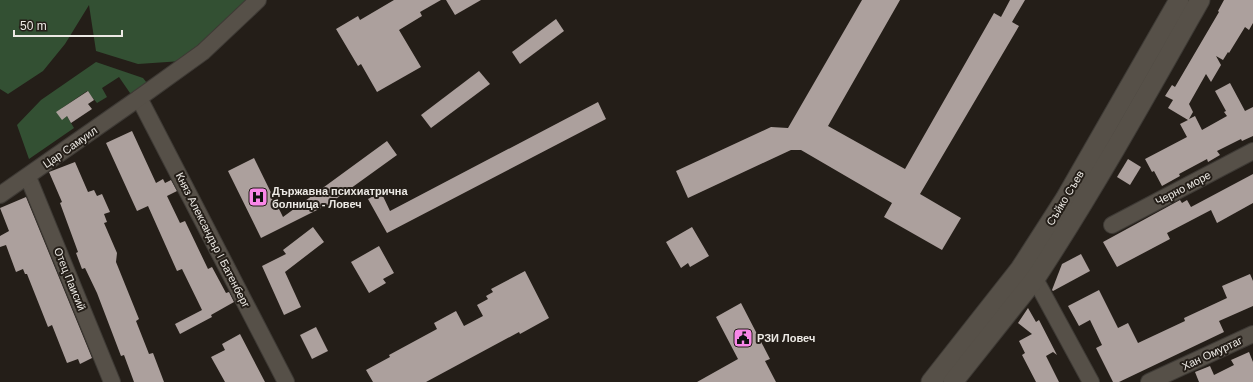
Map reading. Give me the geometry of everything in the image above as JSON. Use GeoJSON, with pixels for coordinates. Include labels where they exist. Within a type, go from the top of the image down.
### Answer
{"type":"FeatureCollection","features":[{"type":"Feature","properties":{"kind":"street","name":"Цар Самуил"},"geometry":{"type":"LineString","coordinates":[[0,194],[140,98],[203,52],[258,0]]}},
{"type":"Feature","properties":{"kind":"street","name":"Съйко Съев"},"geometry":{"type":"LineString","coordinates":[[931,382],[1028,274],[1065,199],[1179,0]]}},
{"type":"Feature","properties":{"kind":"street","name":"Съйко Съев"},"geometry":{"type":"LineString","coordinates":[[953,382],[1028,274],[1085,200],[1200,0]]}},
{"type":"Feature","properties":{"kind":"street","name":"Княз Александър I Батенберг"},"geometry":{"type":"LineString","coordinates":[[140,98],[286,382]]}},
{"type":"Feature","properties":{"kind":"street","name":"Черно море"},"geometry":{"type":"LineString","coordinates":[[1112,225],[1253,151]]}},
{"type":"Feature","properties":{"kind":"street","name":"Отец Паисий"},"geometry":{"type":"LineString","coordinates":[[28,176],[112,382]]}},
{"type":"Feature","properties":{"kind":"street"},"geometry":{"type":"LineString","coordinates":[[1028,274],[1091,382]]}},
{"type":"Feature","properties":{"kind":"street","name":"Хан Омуртаг"},"geometry":{"type":"LineString","coordinates":[[1149,382],[1253,334]]}},
{"type":"Feature","properties":{"kind":"green space"},"geometry":{"type":"Polygon","coordinates":[[[0,0],[246,0],[182,61],[138,64],[96,51],[89,5],[65,44],[43,71],[8,94],[0,89],[0,0]]]}},
{"type":"Feature","properties":{"kind":"green space"},"geometry":{"type":"Polygon","coordinates":[[[96,62],[143,78],[147,83],[137,92],[130,93],[119,77],[102,88],[107,97],[97,103],[87,91],[62,108],[74,128],[29,159],[17,125],[41,100],[96,62]]]}},
{"type":"Feature","properties":{"kind":"building"},"geometry":{"type":"Polygon","coordinates":[[[394,0],[441,0],[420,12],[422,16],[399,30],[421,67],[377,92],[361,64],[358,66],[336,29],[358,16],[360,20],[394,0]]]}},
{"type":"Feature","properties":{"kind":"building"},"geometry":{"type":"Polygon","coordinates":[[[446,0],[481,0],[455,15],[446,0]]]}},
{"type":"Feature","properties":{"kind":"building"},"geometry":{"type":"Polygon","coordinates":[[[862,0],[900,0],[828,126],[905,169],[994,13],[1001,17],[1010,0],[1025,0],[1012,22],[1019,26],[920,194],[961,218],[942,250],[884,217],[892,203],[801,150],[791,150],[688,198],[676,171],[771,127],[788,128],[862,0]]]}},
{"type":"Feature","properties":{"kind":"building"},"geometry":{"type":"Polygon","coordinates":[[[1224,0],[1253,0],[1253,23],[1249,30],[1245,27],[1223,60],[1216,56],[1221,65],[1211,82],[1206,74],[1189,104],[1193,112],[1189,119],[1195,116],[1202,130],[1227,116],[1224,112],[1226,111],[1215,91],[1230,83],[1245,111],[1253,107],[1253,136],[1242,141],[1241,139],[1217,151],[1220,155],[1208,162],[1207,159],[1179,174],[1180,176],[1162,186],[1154,171],[1152,172],[1145,159],[1187,137],[1180,124],[1188,120],[1168,108],[1173,100],[1165,96],[1172,85],[1175,87],[1219,12],[1218,11],[1224,0]]]}},
{"type":"Feature","properties":{"kind":"building"},"geometry":{"type":"Polygon","coordinates":[[[556,19],[564,31],[520,64],[512,52],[556,19]]]}},
{"type":"Feature","properties":{"kind":"building"},"geometry":{"type":"Polygon","coordinates":[[[479,71],[490,84],[431,128],[421,115],[479,71]]]}},
{"type":"Feature","properties":{"kind":"building"},"geometry":{"type":"Polygon","coordinates":[[[88,91],[94,100],[88,104],[92,109],[71,123],[67,116],[62,120],[56,112],[88,91]]]}},
{"type":"Feature","properties":{"kind":"building"},"geometry":{"type":"Polygon","coordinates":[[[598,102],[606,119],[387,233],[368,199],[381,192],[390,211],[598,102]]]}},
{"type":"Feature","properties":{"kind":"building"},"geometry":{"type":"Polygon","coordinates":[[[132,131],[156,183],[163,179],[165,183],[171,180],[177,191],[167,196],[180,223],[185,221],[208,269],[212,267],[226,293],[229,292],[234,302],[211,315],[212,317],[180,334],[175,324],[202,310],[182,269],[177,271],[148,206],[137,211],[106,143],[132,131]]]}},
{"type":"Feature","properties":{"kind":"building"},"geometry":{"type":"Polygon","coordinates":[[[387,141],[397,155],[329,204],[261,238],[228,171],[254,158],[283,217],[387,141]]]}},
{"type":"Feature","properties":{"kind":"building"},"geometry":{"type":"Polygon","coordinates":[[[1128,159],[1141,167],[1130,185],[1117,177],[1128,159]]]}},
{"type":"Feature","properties":{"kind":"building"},"geometry":{"type":"Polygon","coordinates":[[[75,162],[88,192],[94,190],[97,196],[102,194],[110,212],[104,214],[107,222],[104,223],[117,253],[116,262],[139,319],[136,321],[149,354],[153,353],[164,382],[134,382],[124,355],[121,356],[97,293],[85,268],[82,269],[76,253],[78,252],[60,203],[62,202],[49,172],[75,162]]]}},
{"type":"Feature","properties":{"kind":"building"},"geometry":{"type":"Polygon","coordinates":[[[1253,174],[1253,203],[1217,223],[1211,210],[1167,233],[1170,239],[1117,267],[1103,242],[1180,200],[1182,203],[1187,200],[1191,207],[1253,174]]]}},
{"type":"Feature","properties":{"kind":"building"},"geometry":{"type":"Polygon","coordinates":[[[26,197],[92,358],[80,364],[78,359],[67,363],[52,325],[48,327],[27,274],[25,274],[23,269],[16,272],[6,245],[0,247],[0,236],[9,231],[0,208],[26,197]]]}},
{"type":"Feature","properties":{"kind":"building"},"geometry":{"type":"Polygon","coordinates":[[[313,227],[324,242],[285,272],[301,307],[284,315],[262,266],[286,254],[283,250],[313,227]]]}},
{"type":"Feature","properties":{"kind":"building"},"geometry":{"type":"Polygon","coordinates":[[[692,227],[709,256],[690,267],[688,263],[681,268],[666,242],[692,227]]]}},
{"type":"Feature","properties":{"kind":"building"},"geometry":{"type":"Polygon","coordinates":[[[379,246],[394,273],[383,279],[386,283],[369,293],[351,262],[379,246]]]}},
{"type":"Feature","properties":{"kind":"building"},"geometry":{"type":"Polygon","coordinates":[[[1081,254],[1090,271],[1053,291],[1052,290],[1062,264],[1081,254]]]}},
{"type":"Feature","properties":{"kind":"building"},"geometry":{"type":"Polygon","coordinates":[[[525,271],[549,318],[520,334],[519,332],[426,382],[373,382],[366,370],[390,357],[389,355],[437,329],[434,323],[456,311],[464,326],[483,316],[477,305],[488,299],[486,296],[493,292],[491,289],[525,271]]]}},
{"type":"Feature","properties":{"kind":"building"},"geometry":{"type":"Polygon","coordinates":[[[1250,274],[1253,281],[1253,306],[1219,321],[1224,332],[1119,382],[1113,382],[1096,348],[1102,345],[1090,320],[1079,326],[1068,306],[1099,290],[1118,328],[1128,323],[1138,343],[1185,321],[1184,318],[1227,298],[1222,286],[1250,274]]]}},
{"type":"Feature","properties":{"kind":"building","name":"РЗИ Ловеч"},"geometry":{"type":"Polygon","coordinates":[[[741,303],[770,359],[765,361],[776,382],[697,382],[738,359],[716,317],[741,303]]]}},
{"type":"Feature","properties":{"kind":"building"},"geometry":{"type":"Polygon","coordinates":[[[1028,308],[1036,322],[1039,320],[1057,355],[1053,352],[1046,356],[1059,382],[1036,382],[1022,355],[1025,353],[1019,341],[1032,334],[1018,323],[1028,308]]]}},
{"type":"Feature","properties":{"kind":"building"},"geometry":{"type":"Polygon","coordinates":[[[316,327],[328,351],[312,359],[300,335],[316,327]]]}},
{"type":"Feature","properties":{"kind":"building"},"geometry":{"type":"Polygon","coordinates":[[[240,334],[265,382],[225,382],[211,357],[225,350],[222,344],[240,334]]]}},
{"type":"Feature","properties":{"kind":"building"},"geometry":{"type":"Polygon","coordinates":[[[1249,352],[1253,362],[1253,382],[1199,382],[1195,372],[1210,366],[1214,375],[1234,365],[1231,360],[1249,352]]]}},
{"type":"Feature","properties":{"kind":"place","name":"Държавна психиатрична болница - Ловеч"},"geometry":{"type":"Point","coordinates":[258,197]}},
{"type":"Feature","properties":{"kind":"place","name":"РЗИ Ловеч"},"geometry":{"type":"Point","coordinates":[743,338]}}]}
